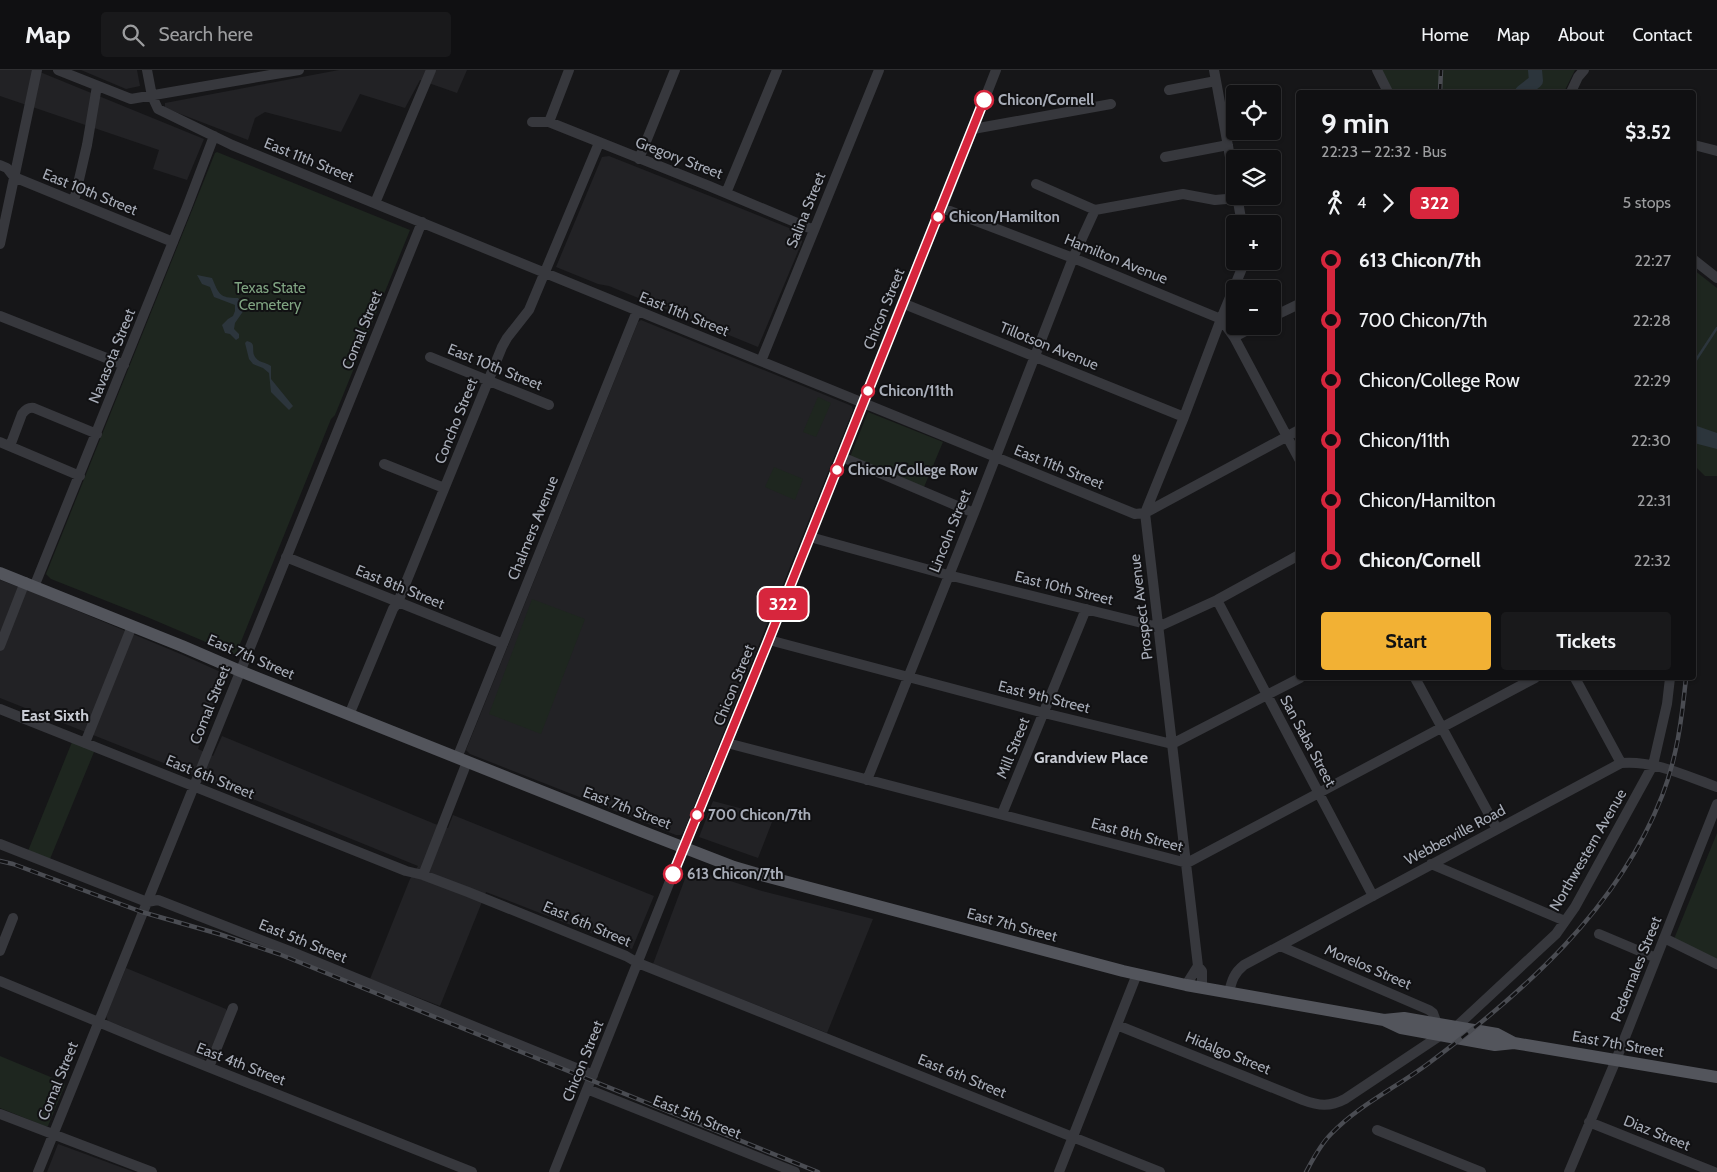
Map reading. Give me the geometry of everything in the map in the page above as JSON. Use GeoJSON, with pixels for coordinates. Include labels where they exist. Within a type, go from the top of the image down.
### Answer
{"type":"FeatureCollection","features":[{"type":"Feature","properties":{"kind":"main road","name":"East 7th Street"},"geometry":{"type":"LineString","coordinates":[[0,573],[240,672],[462,760],[684,847],[765,876],[1137,974],[1186,985],[1384,1020],[1401,1028],[1439,1029],[1456,1027],[1497,1034],[1514,1043]]}},
{"type":"Feature","properties":{"kind":"main road","name":"East 7th Street"},"geometry":{"type":"LineString","coordinates":[[1439,1029],[1495,1045],[1514,1043],[1717,1077]]}},
{"type":"Feature","properties":{"kind":"street"},"geometry":{"type":"LineString","coordinates":[[0,244],[37,70]]}},
{"type":"Feature","properties":{"kind":"street"},"geometry":{"type":"LineString","coordinates":[[58,70],[131,99],[295,70]]}},
{"type":"Feature","properties":{"kind":"street"},"geometry":{"type":"LineString","coordinates":[[147,70],[152,96]]}},
{"type":"Feature","properties":{"kind":"street"},"geometry":{"type":"LineString","coordinates":[[375,203],[431,70]]}},
{"type":"Feature","properties":{"kind":"street"},"geometry":{"type":"LineString","coordinates":[[549,122],[569,70]]}},
{"type":"Feature","properties":{"kind":"street"},"geometry":{"type":"LineString","coordinates":[[639,159],[674,70]]}},
{"type":"Feature","properties":{"kind":"street"},"geometry":{"type":"LineString","coordinates":[[726,193],[777,70]]}},
{"type":"Feature","properties":{"kind":"street","name":"Salina Street"},"geometry":{"type":"LineString","coordinates":[[761,362],[879,70]]}},
{"type":"Feature","properties":{"kind":"street","name":"Chicon Street"},"geometry":{"type":"LineString","coordinates":[[554,1172],[769,640],[996,70]]}},
{"type":"Feature","properties":{"kind":"street"},"geometry":{"type":"LineString","coordinates":[[1214,70],[1229,150]]}},
{"type":"Feature","properties":{"kind":"street"},"geometry":{"type":"LineString","coordinates":[[1376,70],[1387,90]]}},
{"type":"Feature","properties":{"kind":"street"},"geometry":{"type":"LineString","coordinates":[[1573,90],[1578,77],[1584,70]]}},
{"type":"Feature","properties":{"kind":"street"},"geometry":{"type":"LineString","coordinates":[[1169,90],[1216,81]]}},
{"type":"Feature","properties":{"kind":"street"},"geometry":{"type":"LineString","coordinates":[[74,201],[87,145],[97,86]]}},
{"type":"Feature","properties":{"kind":"street","name":"East 11th Street"},"geometry":{"type":"LineString","coordinates":[[152,96],[156,107],[162,112],[232,145],[1135,514],[1145,513]]}},
{"type":"Feature","properties":{"kind":"street"},"geometry":{"type":"LineString","coordinates":[[973,129],[1110,104]]}},
{"type":"Feature","properties":{"kind":"street","name":"Gregory Street"},"geometry":{"type":"LineString","coordinates":[[532,122],[549,122],[814,230]]}},
{"type":"Feature","properties":{"kind":"street","name":"Navasota Street"},"geometry":{"type":"LineString","coordinates":[[0,646],[80,476],[214,136]]}},
{"type":"Feature","properties":{"kind":"street","name":"Concho Street"},"geometry":{"type":"LineString","coordinates":[[349,715],[398,602],[504,343],[529,310],[598,143]]}},
{"type":"Feature","properties":{"kind":"street"},"geometry":{"type":"LineString","coordinates":[[1165,156],[1228,145]]}},
{"type":"Feature","properties":{"kind":"street"},"geometry":{"type":"LineString","coordinates":[[1696,146],[1717,151]]}},
{"type":"Feature","properties":{"kind":"street","name":"East 10th Street"},"geometry":{"type":"LineString","coordinates":[[0,165],[7,168],[14,177],[173,242]]}},
{"type":"Feature","properties":{"kind":"street"},"geometry":{"type":"LineString","coordinates":[[1036,184],[1095,210],[1183,194],[1215,200],[1226,198]]}},
{"type":"Feature","properties":{"kind":"street","name":"Hamilton Avenue"},"geometry":{"type":"LineString","coordinates":[[942,208],[1073,258],[1221,319]]}},
{"type":"Feature","properties":{"kind":"street","name":"Lincoln Street"},"geometry":{"type":"LineString","coordinates":[[867,780],[1036,357],[1073,258],[1095,210]]}},
{"type":"Feature","properties":{"kind":"street","name":"Comal Street"},"geometry":{"type":"LineString","coordinates":[[38,1172],[422,222]]}},
{"type":"Feature","properties":{"kind":"street"},"geometry":{"type":"LineString","coordinates":[[1696,262],[1717,278]]}},
{"type":"Feature","properties":{"kind":"street","name":"Prospect Avenue"},"geometry":{"type":"LineString","coordinates":[[1202,988],[1202,971],[1198,966],[1145,513],[1241,270]]}},
{"type":"Feature","properties":{"kind":"street","name":"Tillotson Avenue"},"geometry":{"type":"LineString","coordinates":[[902,303],[1184,417]]}},
{"type":"Feature","properties":{"kind":"street"},"geometry":{"type":"LineString","coordinates":[[1281,313],[1296,305]]}},
{"type":"Feature","properties":{"kind":"street","name":"Chalmers Avenue"},"geometry":{"type":"LineString","coordinates":[[423,875],[503,644],[637,311]]}},
{"type":"Feature","properties":{"kind":"street"},"geometry":{"type":"LineString","coordinates":[[0,316],[124,365]]}},
{"type":"Feature","properties":{"kind":"street"},"geometry":{"type":"LineString","coordinates":[[1221,319],[1234,337],[1296,454]]}},
{"type":"Feature","properties":{"kind":"street"},"geometry":{"type":"LineString","coordinates":[[1234,337],[1238,335]]}},
{"type":"Feature","properties":{"kind":"street","name":"East 10th Street"},"geometry":{"type":"LineString","coordinates":[[430,357],[550,405]]}},
{"type":"Feature","properties":{"kind":"street"},"geometry":{"type":"LineString","coordinates":[[80,476],[5,444],[22,414],[30,408],[97,434]]}},
{"type":"Feature","properties":{"kind":"street"},"geometry":{"type":"LineString","coordinates":[[1145,513],[1296,432]]}},
{"type":"Feature","properties":{"kind":"street"},"geometry":{"type":"LineString","coordinates":[[842,457],[974,513]]}},
{"type":"Feature","properties":{"kind":"street"},"geometry":{"type":"LineString","coordinates":[[384,464],[444,488]]}},
{"type":"Feature","properties":{"kind":"street","name":"East 10th Street"},"geometry":{"type":"LineString","coordinates":[[810,537],[948,575],[1158,627]]}},
{"type":"Feature","properties":{"kind":"street","name":"East 8th Street"},"geometry":{"type":"LineString","coordinates":[[286,557],[503,644]]}},
{"type":"Feature","properties":{"kind":"street"},"geometry":{"type":"LineString","coordinates":[[1158,627],[1217,600],[1296,557]]}},
{"type":"Feature","properties":{"kind":"street","name":"San Saba Street"},"geometry":{"type":"LineString","coordinates":[[1217,600],[1373,896]]}},
{"type":"Feature","properties":{"kind":"street","name":"Mill Street"},"geometry":{"type":"LineString","coordinates":[[1002,814],[1086,609]]}},
{"type":"Feature","properties":{"kind":"street"},"geometry":{"type":"LineString","coordinates":[[84,743],[132,626]]}},
{"type":"Feature","properties":{"kind":"street","name":"East 9th Street"},"geometry":{"type":"LineString","coordinates":[[769,640],[907,678],[1172,744]]}},
{"type":"Feature","properties":{"kind":"street"},"geometry":{"type":"LineString","coordinates":[[1172,744],[1296,680]]}},
{"type":"Feature","properties":{"kind":"street"},"geometry":{"type":"LineString","coordinates":[[1417,680],[1497,829]]}},
{"type":"Feature","properties":{"kind":"street","name":"East 8th Street"},"geometry":{"type":"LineString","coordinates":[[727,742],[1187,863],[1532,680]]}},
{"type":"Feature","properties":{"kind":"street"},"geometry":{"type":"LineString","coordinates":[[1576,680],[1621,763],[1634,762],[1653,765],[1717,787]]}},
{"type":"Feature","properties":{"kind":"street","name":"Northwestern Avenue"},"geometry":{"type":"LineString","coordinates":[[1456,1027],[1556,934],[1575,907],[1653,765],[1667,704],[1670,680]]}},
{"type":"Feature","properties":{"kind":"street","name":"East 6th Street"},"geometry":{"type":"LineString","coordinates":[[0,709],[406,871],[423,875],[626,956],[638,963],[1160,1172]]}},
{"type":"Feature","properties":{"kind":"street","name":"Webberville Road"},"geometry":{"type":"LineString","coordinates":[[1229,992],[1232,978],[1237,970],[1244,965],[1621,763]]}},
{"type":"Feature","properties":{"kind":"street","name":"Pedernales Street"},"geometry":{"type":"LineString","coordinates":[[1568,1172],[1616,1060],[1717,804]]}},
{"type":"Feature","properties":{"kind":"street","name":"East 5th Street"},"geometry":{"type":"LineString","coordinates":[[0,844],[147,902],[158,900],[292,952],[593,1075]]}},
{"type":"Feature","properties":{"kind":"street"},"geometry":{"type":"LineString","coordinates":[[1431,864],[1565,921]]}},
{"type":"Feature","properties":{"kind":"street"},"geometry":{"type":"LineString","coordinates":[[0,951],[13,918]]}},
{"type":"Feature","properties":{"kind":"street"},"geometry":{"type":"LineString","coordinates":[[1599,934],[1656,958]]}},
{"type":"Feature","properties":{"kind":"street"},"geometry":{"type":"LineString","coordinates":[[1664,938],[1717,964]]}},
{"type":"Feature","properties":{"kind":"street","name":"Morelos Street"},"geometry":{"type":"LineString","coordinates":[[1280,946],[1429,1010],[1434,1013],[1439,1029]]}},
{"type":"Feature","properties":{"kind":"street"},"geometry":{"type":"LineString","coordinates":[[1186,985],[1198,966]]}},
{"type":"Feature","properties":{"kind":"street"},"geometry":{"type":"LineString","coordinates":[[1059,1172],[1137,974]]}},
{"type":"Feature","properties":{"kind":"street","name":"East 4th Street"},"geometry":{"type":"LineString","coordinates":[[0,981],[472,1172]]}},
{"type":"Feature","properties":{"kind":"street"},"geometry":{"type":"LineString","coordinates":[[209,1067],[233,1008]]}},
{"type":"Feature","properties":{"kind":"street","name":"Hidalgo Street"},"geometry":{"type":"LineString","coordinates":[[1117,1025],[1303,1100],[1317,1105],[1328,1106],[1345,1099],[1439,1029]]}},
{"type":"Feature","properties":{"kind":"street","name":"East 5th Street"},"geometry":{"type":"LineString","coordinates":[[587,1089],[795,1172]]}},
{"type":"Feature","properties":{"kind":"street"},"geometry":{"type":"LineString","coordinates":[[0,1114],[152,1172]]}},
{"type":"Feature","properties":{"kind":"street","name":"Diaz Street"},"geometry":{"type":"LineString","coordinates":[[1589,1122],[1714,1172]]}},
{"type":"Feature","properties":{"kind":"street"},"geometry":{"type":"LineString","coordinates":[[1377,1130],[1481,1172]]}},
{"type":"Feature","properties":{"kind":"shaded area"},"geometry":{"type":"Polygon","coordinates":[[[0,70],[35,70],[204,139],[187,180],[153,169],[159,150],[0,96],[0,70]]]}},
{"type":"Feature","properties":{"kind":"shaded area"},"geometry":{"type":"Polygon","coordinates":[[[81,70],[137,70],[140,86],[126,89],[81,70]]]}},
{"type":"Feature","properties":{"kind":"shaded area"},"geometry":{"type":"Polygon","coordinates":[[[339,70],[467,70],[457,93],[420,80],[405,108],[360,94],[341,132],[265,112],[255,118],[248,140],[165,108],[165,103],[339,70]]]}},
{"type":"Feature","properties":{"kind":"shaded area"},"geometry":{"type":"Polygon","coordinates":[[[609,156],[799,232],[802,236],[802,242],[758,347],[609,286],[598,284],[556,267],[602,157],[609,156]]]}},
{"type":"Feature","properties":{"kind":"shaded area"},"geometry":{"type":"Polygon","coordinates":[[[197,275],[212,278],[220,294],[238,298],[242,303],[244,310],[235,323],[234,329],[239,334],[239,338],[236,340],[230,334],[225,333],[222,325],[233,316],[235,305],[214,297],[210,287],[202,284],[197,275]]]}},
{"type":"Feature","properties":{"kind":"shaded area"},"geometry":{"type":"Polygon","coordinates":[[[641,320],[852,406],[853,410],[681,835],[676,835],[470,754],[466,750],[638,322],[641,320]]]}},
{"type":"Feature","properties":{"kind":"shaded area"},"geometry":{"type":"Polygon","coordinates":[[[247,341],[253,344],[255,358],[271,366],[271,379],[293,406],[289,410],[271,392],[269,373],[253,364],[249,359],[245,343],[247,341]]]}},
{"type":"Feature","properties":{"kind":"shaded area"},"geometry":{"type":"Polygon","coordinates":[[[1696,426],[1717,433],[1717,449],[1696,444],[1696,426]]]}},
{"type":"Feature","properties":{"kind":"shaded area"},"geometry":{"type":"Polygon","coordinates":[[[0,580],[225,674],[198,749],[213,756],[222,736],[435,824],[448,828],[453,815],[654,896],[632,949],[486,892],[440,1006],[370,979],[410,879],[418,866],[0,698],[0,580]]]}},
{"type":"Feature","properties":{"kind":"shaded area"},"geometry":{"type":"Polygon","coordinates":[[[713,801],[774,817],[758,858],[699,837],[713,801]]]}},
{"type":"Feature","properties":{"kind":"shaded area"},"geometry":{"type":"Polygon","coordinates":[[[689,868],[762,891],[873,919],[827,1033],[653,964],[689,868]]]}},
{"type":"Feature","properties":{"kind":"shaded area"},"geometry":{"type":"Polygon","coordinates":[[[126,968],[226,1009],[227,1012],[207,1058],[203,1060],[131,1033],[126,1028],[108,1021],[106,1016],[126,968]]]}},
{"type":"Feature","properties":{"kind":"shaded area"},"geometry":{"type":"Polygon","coordinates":[[[58,1144],[134,1172],[47,1172],[58,1144]]]}},
{"type":"Feature","properties":{"kind":"green space"},"geometry":{"type":"Polygon","coordinates":[[[1381,70],[1575,70],[1565,90],[1391,90],[1381,70]]]}},
{"type":"Feature","properties":{"kind":"green space","name":"Texas State Cemetery"},"geometry":{"type":"Polygon","coordinates":[[[217,152],[410,230],[236,654],[51,579],[46,574],[217,152]]]}},
{"type":"Feature","properties":{"kind":"green space"},"geometry":{"type":"Polygon","coordinates":[[[1696,272],[1717,288],[1717,476],[1705,476],[1696,467],[1696,272]]]}},
{"type":"Feature","properties":{"kind":"green space"},"geometry":{"type":"Polygon","coordinates":[[[818,397],[831,403],[816,437],[803,432],[818,397]]]}},
{"type":"Feature","properties":{"kind":"green space"},"geometry":{"type":"Polygon","coordinates":[[[868,412],[943,442],[924,487],[850,457],[868,412]]]}},
{"type":"Feature","properties":{"kind":"green space"},"geometry":{"type":"Polygon","coordinates":[[[774,467],[803,479],[795,500],[765,487],[774,467]]]}},
{"type":"Feature","properties":{"kind":"green space"},"geometry":{"type":"Polygon","coordinates":[[[532,599],[585,619],[541,734],[489,714],[532,599]]]}},
{"type":"Feature","properties":{"kind":"green space"},"geometry":{"type":"Polygon","coordinates":[[[72,742],[94,752],[50,859],[28,851],[72,742]]]}},
{"type":"Feature","properties":{"kind":"green space"},"geometry":{"type":"Polygon","coordinates":[[[1717,833],[1717,959],[1674,939],[1717,833]]]}},
{"type":"Feature","properties":{"kind":"green space"},"geometry":{"type":"Polygon","coordinates":[[[0,1056],[65,1083],[48,1126],[0,1108],[0,1056]]]}},
{"type":"Feature","properties":{"kind":"waterway"},"geometry":{"type":"LineString","coordinates":[[1525,90],[1536,81],[1535,70]]}},
{"type":"Feature","properties":{"kind":"waterway"},"geometry":{"type":"LineString","coordinates":[[1696,360],[1717,328]]}},
{"type":"Feature","properties":{"kind":"railway"},"geometry":{"type":"LineString","coordinates":[[1440,90],[1441,70]]}},
{"type":"Feature","properties":{"kind":"railway"},"geometry":{"type":"LineString","coordinates":[[1306,1172],[1323,1143],[1342,1124],[1366,1105],[1417,1072],[1499,1007],[1565,945],[1594,911],[1620,875],[1643,837],[1662,796],[1675,752],[1686,680]]}},
{"type":"Feature","properties":{"kind":"railway"},"geometry":{"type":"LineString","coordinates":[[0,861],[13,864],[142,912],[219,934],[279,954],[818,1172]]}},
{"type":"Feature","properties":{"kind":"bus line","name":"322"},"geometry":{"type":"LineString","coordinates":[[673,874],[984,100]]}},
{"type":"Feature","properties":{"kind":"place","name":"Chicon/Cornell"},"geometry":{"type":"Point","coordinates":[984,100]}},
{"type":"Feature","properties":{"kind":"place","name":"Chicon/Hamilton"},"geometry":{"type":"Point","coordinates":[938,217]}},
{"type":"Feature","properties":{"kind":"place","name":"Chicon/11th"},"geometry":{"type":"Point","coordinates":[868,391]}},
{"type":"Feature","properties":{"kind":"place","name":"Chicon/College Row"},"geometry":{"type":"Point","coordinates":[837,470]}},
{"type":"Feature","properties":{"kind":"place","name":"700 Chicon/7th"},"geometry":{"type":"Point","coordinates":[697,815]}},
{"type":"Feature","properties":{"kind":"place","name":"613 Chicon/7th"},"geometry":{"type":"Point","coordinates":[673,874]}},
{"type":"Feature","properties":{"kind":"district","name":"East Sixth"},"geometry":{"type":"Point","coordinates":[55,715]}},
{"type":"Feature","properties":{"kind":"district","name":"Grandview Place"},"geometry":{"type":"Point","coordinates":[1091,757]}}]}
